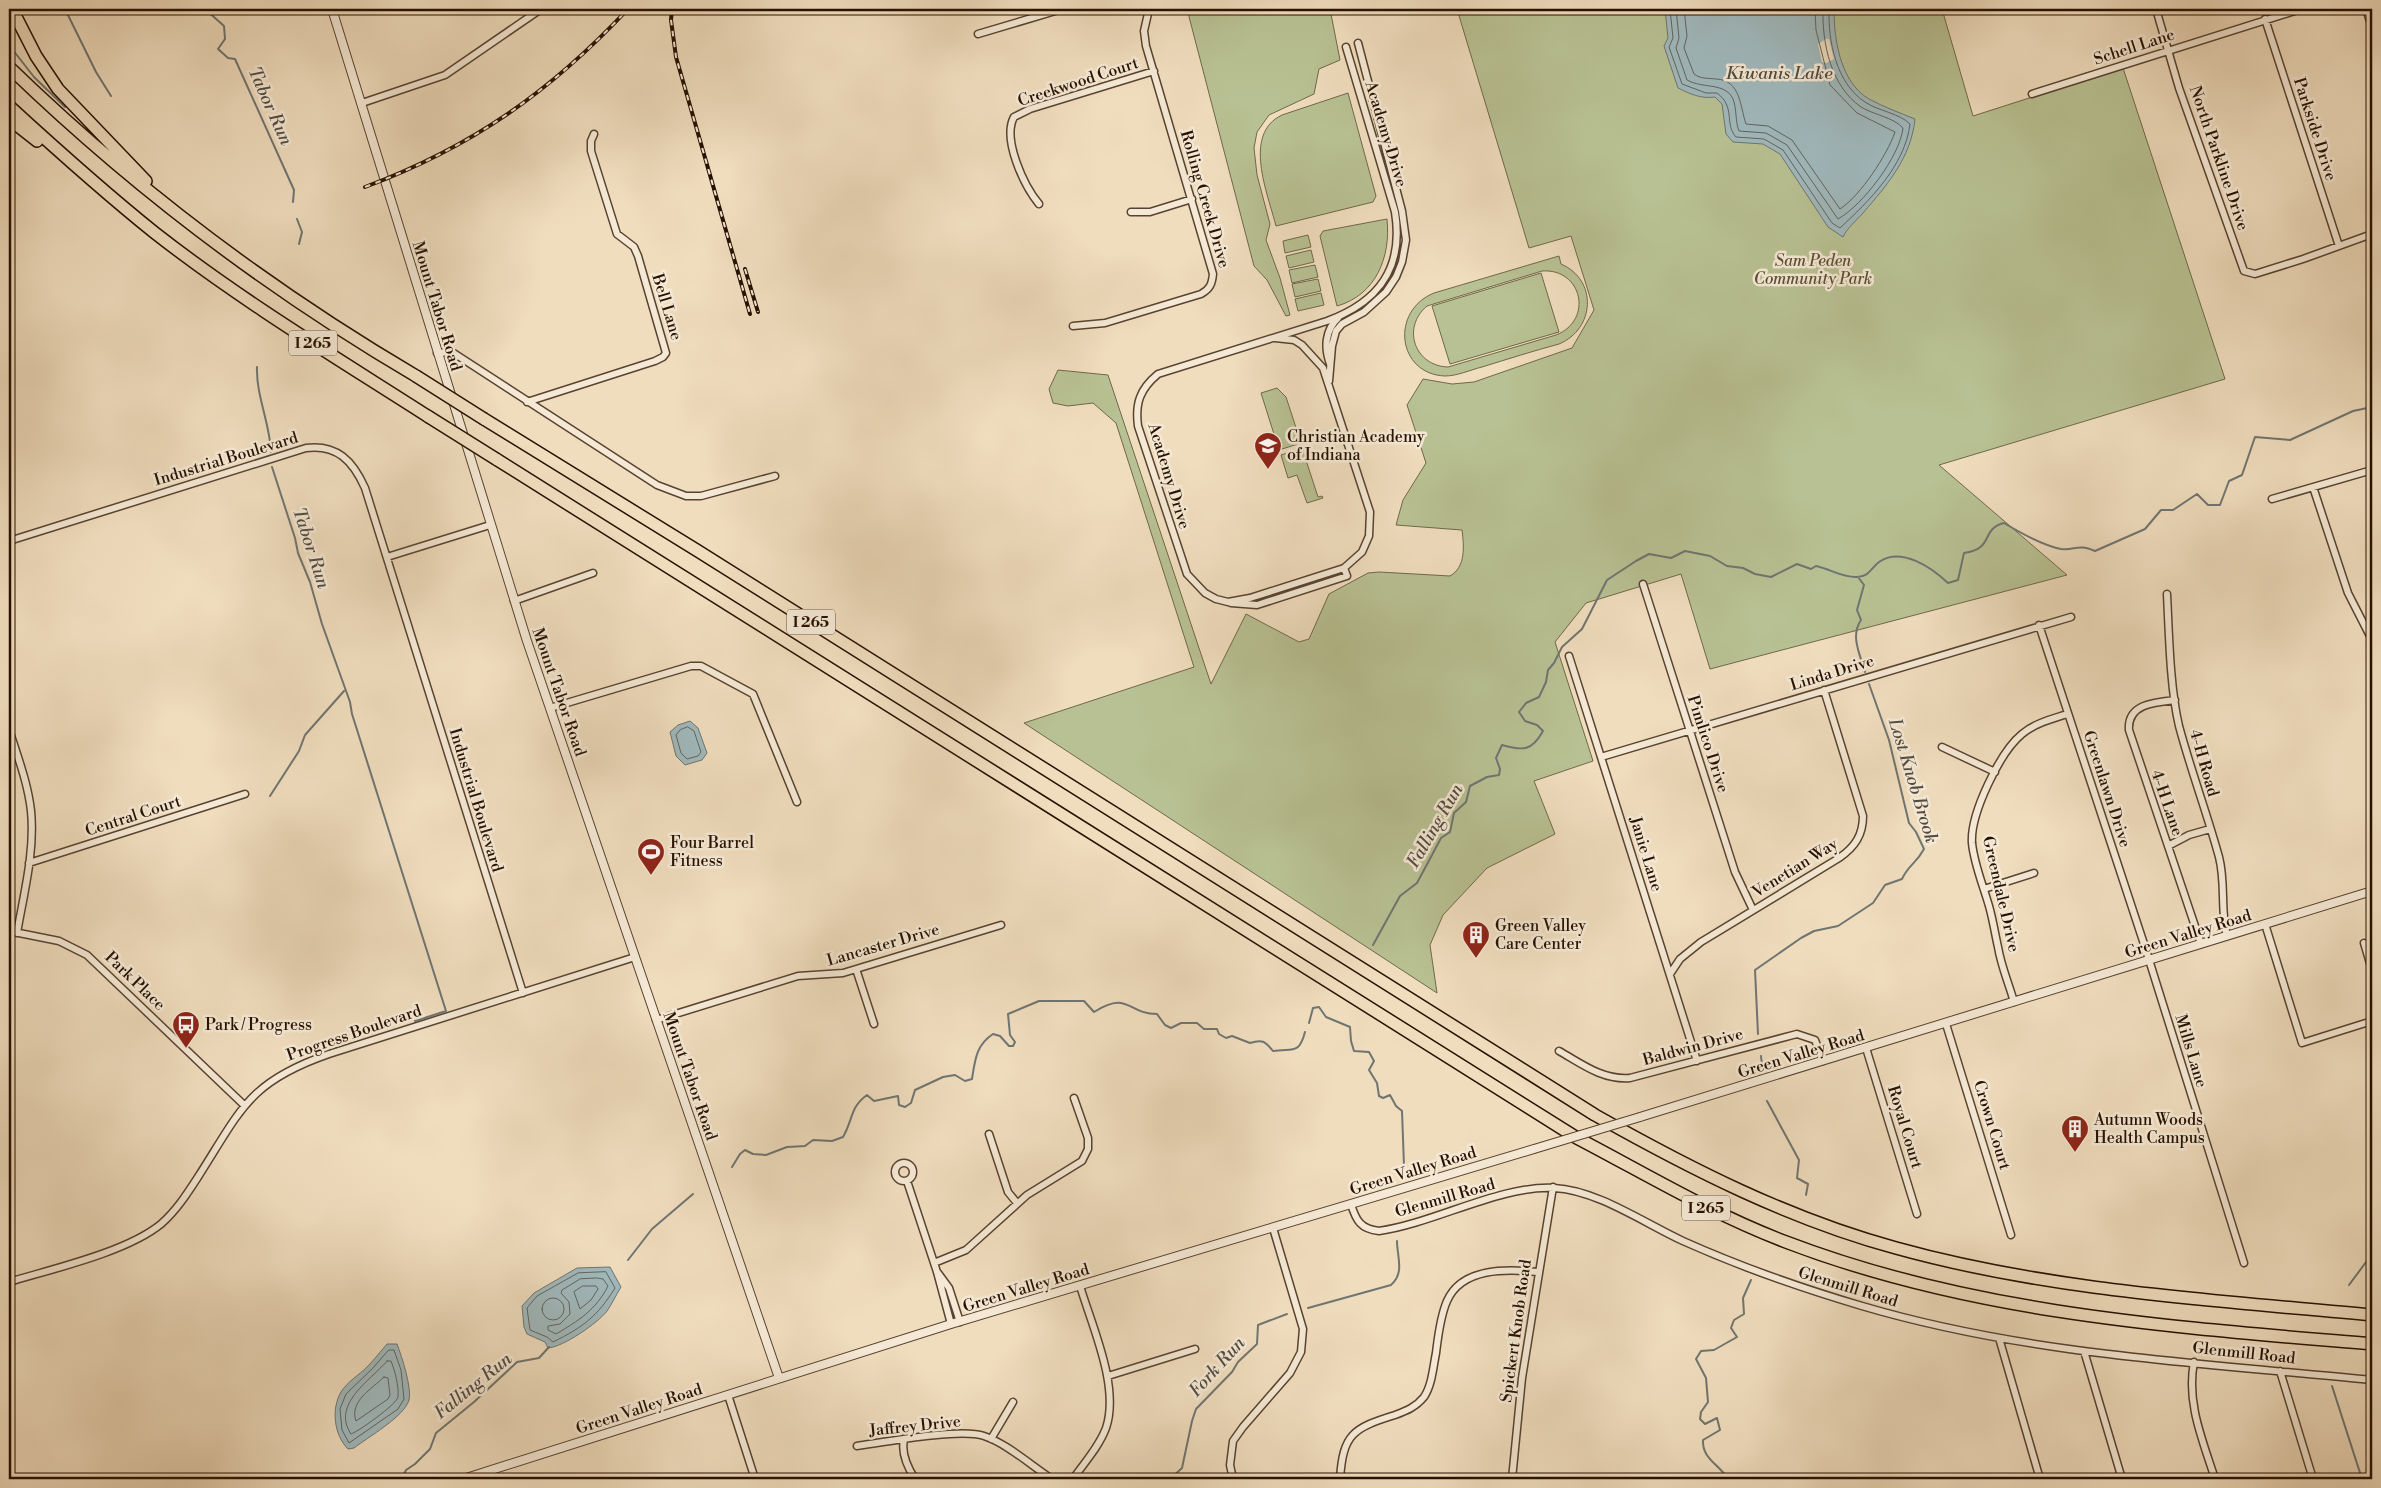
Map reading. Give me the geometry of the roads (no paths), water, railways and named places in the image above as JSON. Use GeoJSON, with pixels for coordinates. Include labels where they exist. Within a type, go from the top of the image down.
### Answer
{"type":"FeatureCollection","features":[{"type":"Feature","properties":{"kind":"highway"},"geometry":{"type":"LineString","coordinates":[[12,9],[36,56],[58,89],[186,222]]}},
{"type":"Feature","properties":{"kind":"highway","name":"I 265"},"geometry":{"type":"LineString","coordinates":[[9,67],[113,163],[228,254],[314,314],[810,621],[1595,1115],[1666,1156],[1732,1188],[1790,1212],[1868,1240],[1976,1268],[2088,1287],[2372,1315]]}},
{"type":"Feature","properties":{"kind":"highway","name":"I 265"},"geometry":{"type":"LineString","coordinates":[[9,106],[155,232],[285,326],[1568,1132],[1706,1208],[1760,1232],[1842,1262],[1924,1286],[1980,1299],[2095,1317],[2372,1344]]}},
{"type":"Feature","properties":{"kind":"highway"},"geometry":{"type":"LineString","coordinates":[[9,119],[115,198]]}},
{"type":"Feature","properties":{"kind":"street","name":"Mount Tabor Road"},"geometry":{"type":"LineString","coordinates":[[332,9],[514,601],[779,1378]]}},
{"type":"Feature","properties":{"kind":"street"},"geometry":{"type":"LineString","coordinates":[[362,103],[445,75],[541,9]]}},
{"type":"Feature","properties":{"kind":"street"},"geometry":{"type":"LineString","coordinates":[[978,34],[1062,9]]}},
{"type":"Feature","properties":{"kind":"street","name":"Rolling Creek Drive"},"geometry":{"type":"LineString","coordinates":[[1073,326],[1105,324],[1207,291],[1210,287],[1213,274],[1144,36],[1149,9]]}},
{"type":"Feature","properties":{"kind":"street","name":"North Parkline Drive"},"geometry":{"type":"LineString","coordinates":[[2156,9],[2168,50],[2242,268],[2247,273],[2255,274],[2339,246]]}},
{"type":"Feature","properties":{"kind":"street","name":"Schell Lane"},"geometry":{"type":"LineString","coordinates":[[2032,94],[2301,9]]}},
{"type":"Feature","properties":{"kind":"street"},"geometry":{"type":"LineString","coordinates":[[2366,9],[2372,27]]}},
{"type":"Feature","properties":{"kind":"street","name":"Parkside Drive"},"geometry":{"type":"LineString","coordinates":[[2265,19],[2339,246]]}},
{"type":"Feature","properties":{"kind":"street","name":"Academy Drive"},"geometry":{"type":"LineString","coordinates":[[1329,384],[1332,346],[1336,331],[1342,324],[1364,312],[1386,292],[1399,269],[1406,240],[1402,211],[1358,44]]}},
{"type":"Feature","properties":{"kind":"street","name":"Academy Drive"},"geometry":{"type":"LineString","coordinates":[[1344,568],[1347,576],[1258,605],[1228,602],[1206,594],[1187,574],[1138,426],[1137,402],[1141,392],[1158,374],[1338,317],[1366,301],[1378,289],[1389,273],[1398,240],[1395,212],[1346,47]]}},
{"type":"Feature","properties":{"kind":"street","name":"Creekwood Court"},"geometry":{"type":"LineString","coordinates":[[1039,204],[1025,186],[1012,143],[1010,129],[1014,117],[1030,109],[1154,71]]}},
{"type":"Feature","properties":{"kind":"street","name":"Bell Lane"},"geometry":{"type":"LineString","coordinates":[[528,402],[655,361],[664,357],[666,353],[634,247],[616,234],[591,151],[591,141],[594,134]]}},
{"type":"Feature","properties":{"kind":"street"},"geometry":{"type":"LineString","coordinates":[[1131,212],[1150,212],[1192,199]]}},
{"type":"Feature","properties":{"kind":"street"},"geometry":{"type":"LineString","coordinates":[[2339,246],[2372,234]]}},
{"type":"Feature","properties":{"kind":"street"},"geometry":{"type":"LineString","coordinates":[[1331,365],[1326,354],[1327,337],[1330,327],[1338,317]]}},
{"type":"Feature","properties":{"kind":"street"},"geometry":{"type":"LineString","coordinates":[[1228,602],[1250,598],[1344,568],[1362,552],[1369,536],[1370,512],[1323,368],[1316,358],[1294,340],[1275,338]]}},
{"type":"Feature","properties":{"kind":"street"},"geometry":{"type":"LineString","coordinates":[[437,353],[452,352],[657,485],[674,492],[701,496],[775,476]]}},
{"type":"Feature","properties":{"kind":"street"},"geometry":{"type":"LineString","coordinates":[[1316,358],[1323,359],[1326,354]]}},
{"type":"Feature","properties":{"kind":"street","name":"Industrial Boulevard"},"geometry":{"type":"LineString","coordinates":[[9,541],[254,463],[315,447],[332,450],[340,454],[358,472],[365,488],[523,993]]}},
{"type":"Feature","properties":{"kind":"street"},"geometry":{"type":"LineString","coordinates":[[2272,499],[2372,470]]}},
{"type":"Feature","properties":{"kind":"street"},"geometry":{"type":"LineString","coordinates":[[2313,487],[2348,593],[2372,640]]}},
{"type":"Feature","properties":{"kind":"street"},"geometry":{"type":"LineString","coordinates":[[387,557],[490,525]]}},
{"type":"Feature","properties":{"kind":"street"},"geometry":{"type":"LineString","coordinates":[[514,601],[593,573]]}},
{"type":"Feature","properties":{"kind":"street","name":"Pimlico Drive"},"geometry":{"type":"LineString","coordinates":[[1643,584],[1735,872],[1753,910]]}},
{"type":"Feature","properties":{"kind":"street","name":"4-H Road"},"geometry":{"type":"LineString","coordinates":[[2167,594],[2175,700],[2179,726],[2210,829],[2222,878],[2222,908],[2228,936]]}},
{"type":"Feature","properties":{"kind":"street","name":"Linda Drive"},"geometry":{"type":"LineString","coordinates":[[1601,757],[2071,617]]}},
{"type":"Feature","properties":{"kind":"street","name":"Greenlawn Drive"},"geometry":{"type":"LineString","coordinates":[[2039,625],[2148,961]]}},
{"type":"Feature","properties":{"kind":"street","name":"Janie Lane"},"geometry":{"type":"LineString","coordinates":[[1568,656],[1697,1061]]}},
{"type":"Feature","properties":{"kind":"street"},"geometry":{"type":"LineString","coordinates":[[550,708],[691,666],[701,666],[753,694],[797,802]]}},
{"type":"Feature","properties":{"kind":"street","name":"Venetian Way"},"geometry":{"type":"LineString","coordinates":[[1670,974],[1689,950],[1846,854],[1856,844],[1862,830],[1863,816],[1824,690]]}},
{"type":"Feature","properties":{"kind":"street","name":"4-H Lane"},"geometry":{"type":"LineString","coordinates":[[2175,700],[2150,704],[2139,708],[2131,715],[2128,724],[2131,741],[2202,944]]}},
{"type":"Feature","properties":{"kind":"street","name":"Greendale Drive"},"geometry":{"type":"LineString","coordinates":[[2014,1002],[1975,859],[1972,834],[1978,810],[1995,772],[2012,744],[2021,734],[2032,727],[2067,714]]}},
{"type":"Feature","properties":{"kind":"street"},"geometry":{"type":"LineString","coordinates":[[9,729],[27,790],[31,811],[31,842],[17,933]]}},
{"type":"Feature","properties":{"kind":"street"},"geometry":{"type":"LineString","coordinates":[[1942,747],[1995,772]]}},
{"type":"Feature","properties":{"kind":"street","name":"Central Court"},"geometry":{"type":"LineString","coordinates":[[28,863],[245,794]]}},
{"type":"Feature","properties":{"kind":"street"},"geometry":{"type":"LineString","coordinates":[[2168,846],[2189,835],[2210,829]]}},
{"type":"Feature","properties":{"kind":"street"},"geometry":{"type":"LineString","coordinates":[[1984,889],[2034,873]]}},
{"type":"Feature","properties":{"kind":"street","name":"Green Valley Road"},"geometry":{"type":"LineString","coordinates":[[463,1479],[951,1324],[1946,1024],[2372,891]]}},
{"type":"Feature","properties":{"kind":"street","name":"Lancaster Drive"},"geometry":{"type":"LineString","coordinates":[[656,1020],[798,976],[824,976],[856,969],[1001,924]]}},
{"type":"Feature","properties":{"kind":"street"},"geometry":{"type":"LineString","coordinates":[[2265,924],[2302,1043],[2372,1021]]}},
{"type":"Feature","properties":{"kind":"street","name":"Park Place"},"geometry":{"type":"LineString","coordinates":[[9,931],[59,941],[87,955],[244,1105]]}},
{"type":"Feature","properties":{"kind":"street"},"geometry":{"type":"LineString","coordinates":[[2364,943],[2372,970]]}},
{"type":"Feature","properties":{"kind":"street","name":"Progress Boulevard"},"geometry":{"type":"LineString","coordinates":[[9,1282],[119,1247],[140,1238],[159,1226],[176,1209],[190,1190],[244,1105],[269,1081],[308,1061],[635,957]]}},
{"type":"Feature","properties":{"kind":"street","name":"Mills Lane"},"geometry":{"type":"LineString","coordinates":[[2148,961],[2244,1263]]}},
{"type":"Feature","properties":{"kind":"street"},"geometry":{"type":"LineString","coordinates":[[856,969],[874,1024]]}},
{"type":"Feature","properties":{"kind":"street","name":"Crown Court"},"geometry":{"type":"LineString","coordinates":[[1946,1024],[2011,1234]]}},
{"type":"Feature","properties":{"kind":"street","name":"Baldwin Drive"},"geometry":{"type":"LineString","coordinates":[[1559,1051],[1599,1074],[1622,1079],[1797,1034],[1815,1040],[1823,1061]]}},
{"type":"Feature","properties":{"kind":"street","name":"Royal Court"},"geometry":{"type":"LineString","coordinates":[[1866,1048],[1917,1214]]}},
{"type":"Feature","properties":{"kind":"street"},"geometry":{"type":"LineString","coordinates":[[934,1263],[961,1253],[972,1246],[1017,1203],[1086,1156],[1088,1138],[1074,1098]]}},
{"type":"Feature","properties":{"kind":"street"},"geometry":{"type":"LineString","coordinates":[[989,1134],[1008,1192],[1017,1203]]}},
{"type":"Feature","properties":{"kind":"street"},"geometry":{"type":"LineString","coordinates":[[907,1181],[937,1272],[951,1324]]}},
{"type":"Feature","properties":{"kind":"street","name":"Glenmill Road"},"geometry":{"type":"LineString","coordinates":[[1351,1204],[1355,1217],[1360,1224],[1372,1230],[1380,1230],[1524,1190],[1553,1188],[1590,1196],[1693,1245],[1786,1282],[1895,1316],[1999,1338],[2084,1351],[2372,1380]]}},
{"type":"Feature","properties":{"kind":"street","name":"Spickert Knob Road"},"geometry":{"type":"LineString","coordinates":[[1512,1479],[1522,1378],[1553,1188]]}},
{"type":"Feature","properties":{"kind":"street"},"geometry":{"type":"LineString","coordinates":[[1233,1479],[1230,1465],[1233,1441],[1242,1427],[1290,1373],[1301,1352],[1303,1329],[1273,1228]]}},
{"type":"Feature","properties":{"kind":"street"},"geometry":{"type":"LineString","coordinates":[[1340,1479],[1343,1454],[1352,1434],[1372,1422],[1405,1412],[1424,1397],[1432,1375],[1444,1311],[1455,1289],[1468,1280],[1491,1272],[1513,1270],[1538,1272]]}},
{"type":"Feature","properties":{"kind":"street"},"geometry":{"type":"LineString","coordinates":[[937,1272],[949,1288],[960,1322]]}},
{"type":"Feature","properties":{"kind":"street"},"geometry":{"type":"LineString","coordinates":[[1072,1479],[1096,1447],[1106,1429],[1111,1400],[1108,1376],[1080,1286]]}},
{"type":"Feature","properties":{"kind":"street"},"geometry":{"type":"LineString","coordinates":[[1999,1338],[2040,1479]]}},
{"type":"Feature","properties":{"kind":"street"},"geometry":{"type":"LineString","coordinates":[[1108,1376],[1195,1349]]}},
{"type":"Feature","properties":{"kind":"street"},"geometry":{"type":"LineString","coordinates":[[2084,1351],[2122,1479]]}},
{"type":"Feature","properties":{"kind":"street"},"geometry":{"type":"LineString","coordinates":[[2194,1362],[2191,1382],[2192,1403],[2215,1479]]}},
{"type":"Feature","properties":{"kind":"street"},"geometry":{"type":"LineString","coordinates":[[2280,1371],[2313,1479]]}},
{"type":"Feature","properties":{"kind":"street"},"geometry":{"type":"LineString","coordinates":[[728,1395],[755,1479]]}},
{"type":"Feature","properties":{"kind":"street"},"geometry":{"type":"LineString","coordinates":[[991,1439],[1013,1402]]}},
{"type":"Feature","properties":{"kind":"street","name":"Jaffrey Drive"},"geometry":{"type":"LineString","coordinates":[[857,1446],[960,1434],[978,1434],[991,1439],[1052,1479]]}},
{"type":"Feature","properties":{"kind":"street"},"geometry":{"type":"LineString","coordinates":[[904,1440],[903,1446],[908,1466],[915,1479]]}},
{"type":"Feature","properties":{"kind":"water","name":"Kiwanis Lake"},"geometry":{"type":"Polygon","coordinates":[[[1665,9],[1834,9],[1837,46],[1845,71],[1851,82],[1869,99],[1915,119],[1909,146],[1896,170],[1881,192],[1849,227],[1843,237],[1828,227],[1780,154],[1763,144],[1733,142],[1726,134],[1722,104],[1715,97],[1700,97],[1678,88],[1664,46],[1668,38],[1665,9]]]}},
{"type":"Feature","properties":{"kind":"water"},"geometry":{"type":"Polygon","coordinates":[[[690,721],[698,728],[707,753],[702,760],[685,765],[676,756],[670,732],[678,725],[690,721]]]}},
{"type":"Feature","properties":{"kind":"water"},"geometry":{"type":"Polygon","coordinates":[[[610,1267],[621,1287],[607,1311],[596,1322],[580,1334],[554,1347],[548,1348],[545,1342],[527,1334],[524,1327],[522,1306],[534,1293],[577,1268],[610,1267]]]}},
{"type":"Feature","properties":{"kind":"water"},"geometry":{"type":"Polygon","coordinates":[[[387,1344],[397,1344],[408,1380],[409,1400],[393,1420],[354,1448],[348,1449],[337,1429],[335,1414],[338,1399],[346,1385],[367,1367],[387,1344]]]}},
{"type":"Feature","properties":{"kind":"waterway"},"geometry":{"type":"LineString","coordinates":[[65,9],[96,72],[111,96]]}},
{"type":"Feature","properties":{"kind":"waterway","name":"Tabor Run"},"geometry":{"type":"LineString","coordinates":[[205,9],[224,26],[225,39],[218,49],[228,58],[235,59],[294,190],[293,202]]}},
{"type":"Feature","properties":{"kind":"waterway"},"geometry":{"type":"LineString","coordinates":[[9,45],[34,77],[65,107]]}},
{"type":"Feature","properties":{"kind":"waterway","name":"Tabor Run"},"geometry":{"type":"LineString","coordinates":[[297,219],[302,232],[299,244]]}},
{"type":"Feature","properties":{"kind":"waterway"},"geometry":{"type":"LineString","coordinates":[[9,227],[9,234]]}},
{"type":"Feature","properties":{"kind":"waterway","name":"Tabor Run"},"geometry":{"type":"LineString","coordinates":[[257,367],[257,378],[271,452]]}},
{"type":"Feature","properties":{"kind":"waterway","name":"Falling Run"},"geometry":{"type":"LineString","coordinates":[[1373,945],[1400,896],[1417,883],[1441,838],[1450,832],[1454,813],[1466,802],[1470,786],[1487,777],[1499,775],[1500,769],[1496,758],[1502,745],[1526,748],[1539,738],[1543,731],[1537,725],[1525,721],[1519,712],[1526,703],[1539,697],[1546,682],[1548,670],[1562,647],[1582,629],[1607,580],[1636,561],[1649,554],[1671,558],[1685,551],[1710,556],[1727,566],[1743,568],[1755,574],[1771,577],[1797,564],[1811,569],[1816,566],[1847,576],[1861,577],[1867,574],[1879,562],[1897,556],[1916,561],[1934,571],[1948,583],[1958,580],[1964,553],[1974,551],[1980,547],[1992,530],[2004,523],[2047,545],[2061,549],[2080,547],[2095,551],[2145,529],[2161,510],[2173,510],[2197,494],[2208,505],[2220,505],[2229,481],[2242,475],[2255,437],[2290,440],[2353,411],[2372,407]]}},
{"type":"Feature","properties":{"kind":"waterway"},"geometry":{"type":"LineString","coordinates":[[272,467],[298,553],[310,582],[322,624],[350,702],[352,714],[446,1011],[415,1021]]}},
{"type":"Feature","properties":{"kind":"waterway","name":"Lost Knob Brook"},"geometry":{"type":"LineString","coordinates":[[1858,577],[1864,585],[1857,610],[1861,620],[1856,632],[1856,639],[1865,672]]}},
{"type":"Feature","properties":{"kind":"waterway","name":"Lost Knob Brook"},"geometry":{"type":"LineString","coordinates":[[1758,1034],[1755,970],[1801,938],[1814,931],[1838,926],[1873,903],[1885,885],[1902,879],[1924,849],[1916,832],[1909,823],[1889,740],[1869,684]]}},
{"type":"Feature","properties":{"kind":"waterway"},"geometry":{"type":"LineString","coordinates":[[270,796],[299,751],[305,735],[344,691]]}},
{"type":"Feature","properties":{"kind":"waterway","name":"Falling Run"},"geometry":{"type":"LineString","coordinates":[[732,1167],[740,1154],[745,1150],[753,1154],[766,1155],[787,1147],[805,1146],[813,1140],[832,1141],[843,1137],[857,1104],[867,1095],[874,1101],[898,1096],[899,1105],[905,1107],[911,1103],[915,1090],[943,1077],[955,1075],[965,1081],[972,1079],[977,1054],[987,1038],[993,1034],[1000,1036],[1009,1046],[1013,1046],[1015,1042],[1010,1035],[1008,1014],[1039,1001],[1084,1001],[1094,1012],[1114,1003],[1121,1003],[1139,1011],[1157,1014],[1165,1025],[1171,1028],[1181,1023],[1197,1023],[1204,1029],[1217,1029],[1219,1034],[1226,1038],[1232,1036],[1250,1043],[1263,1042],[1273,1051],[1290,1050],[1298,1047],[1305,1032]]}},
{"type":"Feature","properties":{"kind":"waterway","name":"Fork Run"},"geometry":{"type":"LineString","coordinates":[[1309,1023],[1313,1008],[1319,1007],[1326,1017],[1350,1027],[1354,1051],[1369,1052],[1374,1061],[1369,1070],[1377,1083],[1379,1096],[1383,1098],[1390,1095],[1396,1106],[1402,1111],[1404,1166]]}},
{"type":"Feature","properties":{"kind":"waterway","name":"Lost Knob Brook"},"geometry":{"type":"LineString","coordinates":[[1761,1056],[1762,1066]]}},
{"type":"Feature","properties":{"kind":"waterway","name":"Lost Knob Brook"},"geometry":{"type":"LineString","coordinates":[[1767,1101],[1799,1160],[1797,1178],[1808,1184],[1806,1195]]}},
{"type":"Feature","properties":{"kind":"waterway","name":"Falling Run"},"geometry":{"type":"LineString","coordinates":[[628,1260],[652,1229],[693,1194]]}},
{"type":"Feature","properties":{"kind":"waterway","name":"Fork Run"},"geometry":{"type":"LineString","coordinates":[[1308,1308],[1391,1285],[1399,1270],[1397,1241]]}},
{"type":"Feature","properties":{"kind":"waterway"},"geometry":{"type":"LineString","coordinates":[[2349,1285],[2372,1254]]}},
{"type":"Feature","properties":{"kind":"waterway","name":"Lost Knob Brook"},"geometry":{"type":"LineString","coordinates":[[1728,1479],[1708,1457],[1703,1447],[1703,1440],[1720,1430],[1717,1418],[1705,1424],[1700,1419],[1701,1412],[1708,1402],[1706,1378],[1696,1359],[1701,1351],[1714,1350],[1737,1337],[1731,1328],[1734,1320],[1744,1314],[1743,1298],[1751,1280]]}},
{"type":"Feature","properties":{"kind":"waterway","name":"Fork Run"},"geometry":{"type":"LineString","coordinates":[[1170,1479],[1182,1468],[1196,1409],[1232,1372],[1238,1362],[1257,1344],[1258,1325],[1287,1314]]}},
{"type":"Feature","properties":{"kind":"waterway","name":"Falling Run"},"geometry":{"type":"LineString","coordinates":[[402,1479],[406,1470],[430,1449],[436,1433],[474,1402],[517,1362],[539,1358],[549,1347]]}},
{"type":"Feature","properties":{"kind":"waterway"},"geometry":{"type":"LineString","coordinates":[[2332,1386],[2362,1479]]}},
{"type":"Feature","properties":{"kind":"railway"},"geometry":{"type":"LineString","coordinates":[[365,187],[440,154],[475,135],[507,114],[569,66],[628,9]]}},
{"type":"Feature","properties":{"kind":"railway"},"geometry":{"type":"LineString","coordinates":[[672,9],[671,20],[676,57],[750,314]]}},
{"type":"Feature","properties":{"kind":"railway"},"geometry":{"type":"LineString","coordinates":[[745,269],[758,312]]}},
{"type":"Feature","properties":{"kind":"place","name":"Christian Academy of Indiana"},"geometry":{"type":"Point","coordinates":[1268,470]}},
{"type":"Feature","properties":{"kind":"place","name":"Four Barrel Fitness"},"geometry":{"type":"Point","coordinates":[651,876]}},
{"type":"Feature","properties":{"kind":"place","name":"Green Valley Care Center"},"geometry":{"type":"Point","coordinates":[1476,959]}},
{"type":"Feature","properties":{"kind":"place","name":"Park / Progress"},"geometry":{"type":"Point","coordinates":[186,1049]}},
{"type":"Feature","properties":{"kind":"place","name":"Autumn Woods Health Campus"},"geometry":{"type":"Point","coordinates":[2075,1153]}},
{"type":"Feature","properties":{"kind":"park label","name":"Sam Peden Community Park"},"geometry":{"type":"Point","coordinates":[1813,270]}}]}
